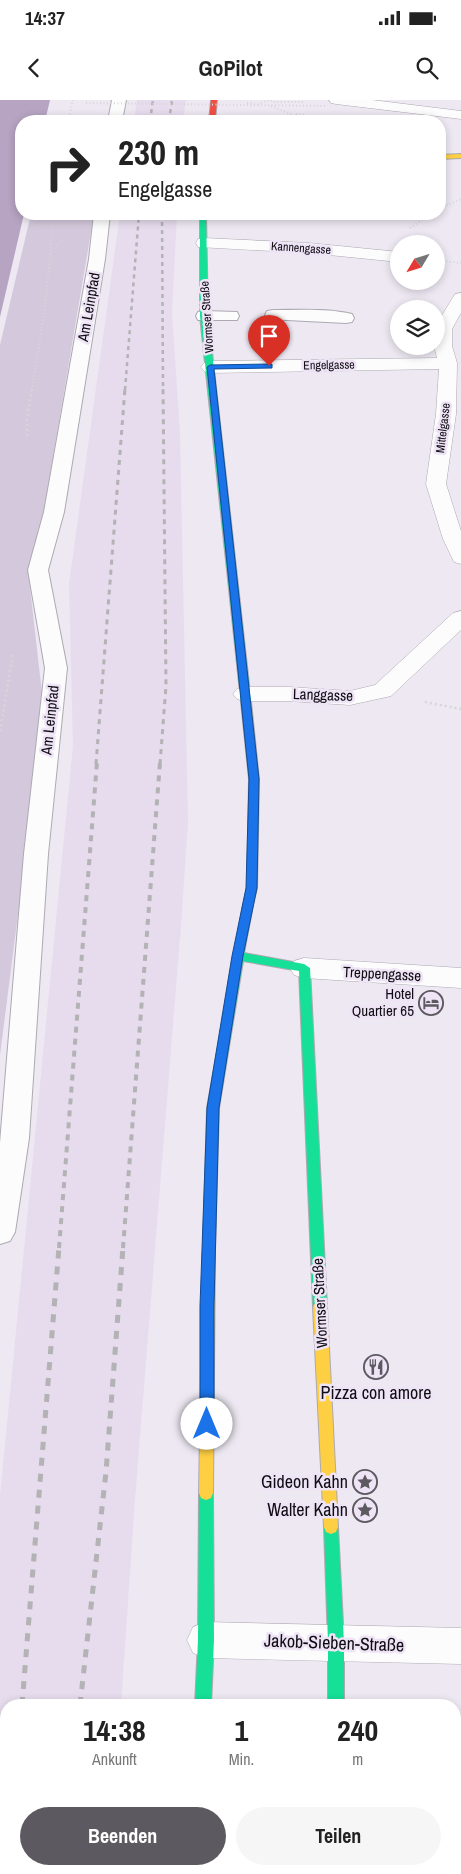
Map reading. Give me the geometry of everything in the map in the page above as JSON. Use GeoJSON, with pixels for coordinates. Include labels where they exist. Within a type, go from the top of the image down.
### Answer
{"type":"FeatureCollection","features":[{"type":"Feature","properties":{"kind":"main road"},"geometry":{"type":"LineString","coordinates":[[213,115],[214,100]]}},
{"type":"Feature","properties":{"kind":"main road"},"geometry":{"type":"LineString","coordinates":[[446,157],[461,156]]}},
{"type":"Feature","properties":{"kind":"main road","name":"Wormser Straße"},"geometry":{"type":"LineString","coordinates":[[203,220],[204,316],[254,779],[252,888],[238,956],[213,1108],[207,1306],[206,1640],[203,1699]]}},
{"type":"Feature","properties":{"kind":"main road"},"geometry":{"type":"LineString","coordinates":[[238,956],[304,968]]}},
{"type":"Feature","properties":{"kind":"main road","name":"Wormser Straße"},"geometry":{"type":"LineString","coordinates":[[304,968],[336,1643],[336,1699]]}},
{"type":"Feature","properties":{"kind":"street"},"geometry":{"type":"LineString","coordinates":[[331,103],[461,115]]}},
{"type":"Feature","properties":{"kind":"street","name":"Kannengasse"},"geometry":{"type":"LineString","coordinates":[[204,243],[309,248],[390,255]]}},
{"type":"Feature","properties":{"kind":"street","name":"Mittelgasse"},"geometry":{"type":"LineString","coordinates":[[461,298],[443,329],[443,346],[448,363],[446,414],[436,484],[452,539],[461,558]]}},
{"type":"Feature","properties":{"kind":"street","name":"Engelgasse"},"geometry":{"type":"LineString","coordinates":[[210,367],[448,363]]}},
{"type":"Feature","properties":{"kind":"street","name":"Langgasse"},"geometry":{"type":"LineString","coordinates":[[245,694],[289,694],[350,698],[383,691],[461,618]]}},
{"type":"Feature","properties":{"kind":"street","name":"Treppengasse"},"geometry":{"type":"LineString","coordinates":[[304,968],[461,978]]}},
{"type":"Feature","properties":{"kind":"street","name":"Jakob-Sieben-Straße"},"geometry":{"type":"LineString","coordinates":[[206,1640],[461,1646]]}},
{"type":"Feature","properties":{"kind":"lane"},"geometry":{"type":"LineString","coordinates":[[117,115],[119,100]]}},
{"type":"Feature","properties":{"kind":"lane","name":"Am Leinpfad"},"geometry":{"type":"LineString","coordinates":[[0,1232],[15,1138],[36,854],[56,668],[38,570],[54,512],[97,259],[101,220]]}},
{"type":"Feature","properties":{"kind":"lane"},"geometry":{"type":"LineString","coordinates":[[273,315],[314,314],[346,318]]}},
{"type":"Feature","properties":{"kind":"lane"},"geometry":{"type":"LineString","coordinates":[[204,316],[231,316]]}},
{"type":"Feature","properties":{"kind":"path"},"geometry":{"type":"LineString","coordinates":[[69,115],[73,100]]}},
{"type":"Feature","properties":{"kind":"path"},"geometry":{"type":"LineString","coordinates":[[268,102],[258,104],[269,100],[273,102],[310,102]]}},
{"type":"Feature","properties":{"kind":"path"},"geometry":{"type":"LineString","coordinates":[[86,103],[270,106],[331,103]]}},
{"type":"Feature","properties":{"kind":"path"},"geometry":{"type":"LineString","coordinates":[[270,106],[293,115]]}},
{"type":"Feature","properties":{"kind":"path"},"geometry":{"type":"LineString","coordinates":[[446,205],[461,199]]}},
{"type":"Feature","properties":{"kind":"path"},"geometry":{"type":"LineString","coordinates":[[51,252],[54,220]]}},
{"type":"Feature","properties":{"kind":"path"},"geometry":{"type":"LineString","coordinates":[[445,261],[461,263]]}},
{"type":"Feature","properties":{"kind":"path"},"geometry":{"type":"LineString","coordinates":[[425,702],[461,709]]}},
{"type":"Feature","properties":{"kind":"shaded area"},"geometry":{"type":"Polygon","coordinates":[[[0,100],[50,100],[46,115],[15,115],[15,220],[23,220],[0,317],[0,100]]]}},
{"type":"Feature","properties":{"kind":"shaded area"},"geometry":{"type":"Polygon","coordinates":[[[137,100],[186,100],[184,115],[135,115],[137,100]]]}},
{"type":"Feature","properties":{"kind":"shaded area"},"geometry":{"type":"Polygon","coordinates":[[[30,220],[93,220],[41,529],[28,570],[44,711],[0,1055],[0,345],[30,220]]]}},
{"type":"Feature","properties":{"kind":"shaded area"},"geometry":{"type":"Polygon","coordinates":[[[119,220],[177,220],[172,313],[180,434],[188,821],[135,1499],[121,1699],[0,1699],[0,1496],[73,746],[69,584],[119,220]]]}},
{"type":"Feature","properties":{"kind":"railway"},"geometry":{"type":"LineString","coordinates":[[151,115],[153,100]]}},
{"type":"Feature","properties":{"kind":"railway"},"geometry":{"type":"LineString","coordinates":[[170,115],[172,100]]}},
{"type":"Feature","properties":{"kind":"railway"},"geometry":{"type":"LineString","coordinates":[[125,390],[139,220]]}},
{"type":"Feature","properties":{"kind":"railway"},"geometry":{"type":"LineString","coordinates":[[162,220],[163,390]]}},
{"type":"Feature","properties":{"kind":"railway"},"geometry":{"type":"LineString","coordinates":[[96,764],[125,388]]}},
{"type":"Feature","properties":{"kind":"railway"},"geometry":{"type":"LineString","coordinates":[[160,764],[166,686],[163,388]]}},
{"type":"Feature","properties":{"kind":"railway"},"geometry":{"type":"LineString","coordinates":[[59,1248],[97,762]]}},
{"type":"Feature","properties":{"kind":"railway"},"geometry":{"type":"LineString","coordinates":[[123,1248],[160,762]]}},
{"type":"Feature","properties":{"kind":"railway"},"geometry":{"type":"LineString","coordinates":[[22,1699],[59,1247]]}},
{"type":"Feature","properties":{"kind":"railway"},"geometry":{"type":"LineString","coordinates":[[81,1699],[106,1472],[123,1247]]}},
{"type":"Feature","properties":{"kind":"traffic: fast"},"geometry":{"type":"LineString","coordinates":[[203,220],[204,316],[246,702]]}},
{"type":"Feature","properties":{"kind":"traffic: fast"},"geometry":{"type":"LineString","coordinates":[[209,1249],[213,1108],[248,905]]}},
{"type":"Feature","properties":{"kind":"traffic: fast"},"geometry":{"type":"LineString","coordinates":[[238,956],[304,968],[320,1307]]}},
{"type":"Feature","properties":{"kind":"traffic: fast"},"geometry":{"type":"LineString","coordinates":[[203,1699],[206,1640],[206,1493]]}},
{"type":"Feature","properties":{"kind":"traffic: fast"},"geometry":{"type":"LineString","coordinates":[[331,1527],[336,1643],[336,1699]]}},
{"type":"Feature","properties":{"kind":"traffic: slow"},"geometry":{"type":"LineString","coordinates":[[446,157],[461,156]]}},
{"type":"Feature","properties":{"kind":"traffic: slow"},"geometry":{"type":"LineString","coordinates":[[246,702],[254,779],[252,888],[248,905]]}},
{"type":"Feature","properties":{"kind":"traffic: slow"},"geometry":{"type":"LineString","coordinates":[[206,1493],[209,1249]]}},
{"type":"Feature","properties":{"kind":"traffic: slow"},"geometry":{"type":"LineString","coordinates":[[320,1307],[331,1527]]}},
{"type":"Feature","properties":{"kind":"traffic: jam"},"geometry":{"type":"LineString","coordinates":[[213,115],[214,100]]}},
{"type":"Feature","properties":{"kind":"place","name":"Hotel Quartier 65"},"geometry":{"type":"Point","coordinates":[431,1003]}},
{"type":"Feature","properties":{"kind":"place","name":"Pizza con amore"},"geometry":{"type":"Point","coordinates":[376,1367]}},
{"type":"Feature","properties":{"kind":"place","name":"Gideon Kahn"},"geometry":{"type":"Point","coordinates":[365,1482]}},
{"type":"Feature","properties":{"kind":"place","name":"Walter Kahn"},"geometry":{"type":"Point","coordinates":[365,1510]}},
{"type":"Feature","properties":{"kind":"route"},"geometry":{"type":"LineString","coordinates":[[207,1424],[207,1306],[213,1108],[238,956],[252,888],[254,779],[210,367],[269,366]]}}]}
